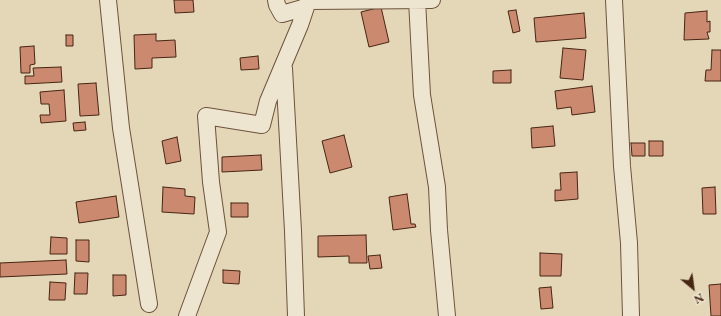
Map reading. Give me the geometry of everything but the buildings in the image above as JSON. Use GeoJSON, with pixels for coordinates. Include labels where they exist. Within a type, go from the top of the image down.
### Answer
{"type":"FeatureCollection","features":[{"type":"Feature","properties":{"kind":"street"},"geometry":{"type":"LineString","coordinates":[[108,0],[121,128],[149,304]]}},
{"type":"Feature","properties":{"kind":"street"},"geometry":{"type":"LineString","coordinates":[[276,0],[276,5],[282,14],[310,3],[432,0]]}},
{"type":"Feature","properties":{"kind":"street"},"geometry":{"type":"LineString","coordinates":[[417,0],[422,95],[438,187],[439,230],[447,316]]}},
{"type":"Feature","properties":{"kind":"street"},"geometry":{"type":"LineString","coordinates":[[614,0],[622,166],[629,243],[631,316]]}},
{"type":"Feature","properties":{"kind":"street"},"geometry":{"type":"LineString","coordinates":[[186,316],[218,232],[211,182],[206,116],[262,125],[268,101],[310,3]]}},
{"type":"Feature","properties":{"kind":"street"},"geometry":{"type":"LineString","coordinates":[[284,63],[296,316]]}}]}
